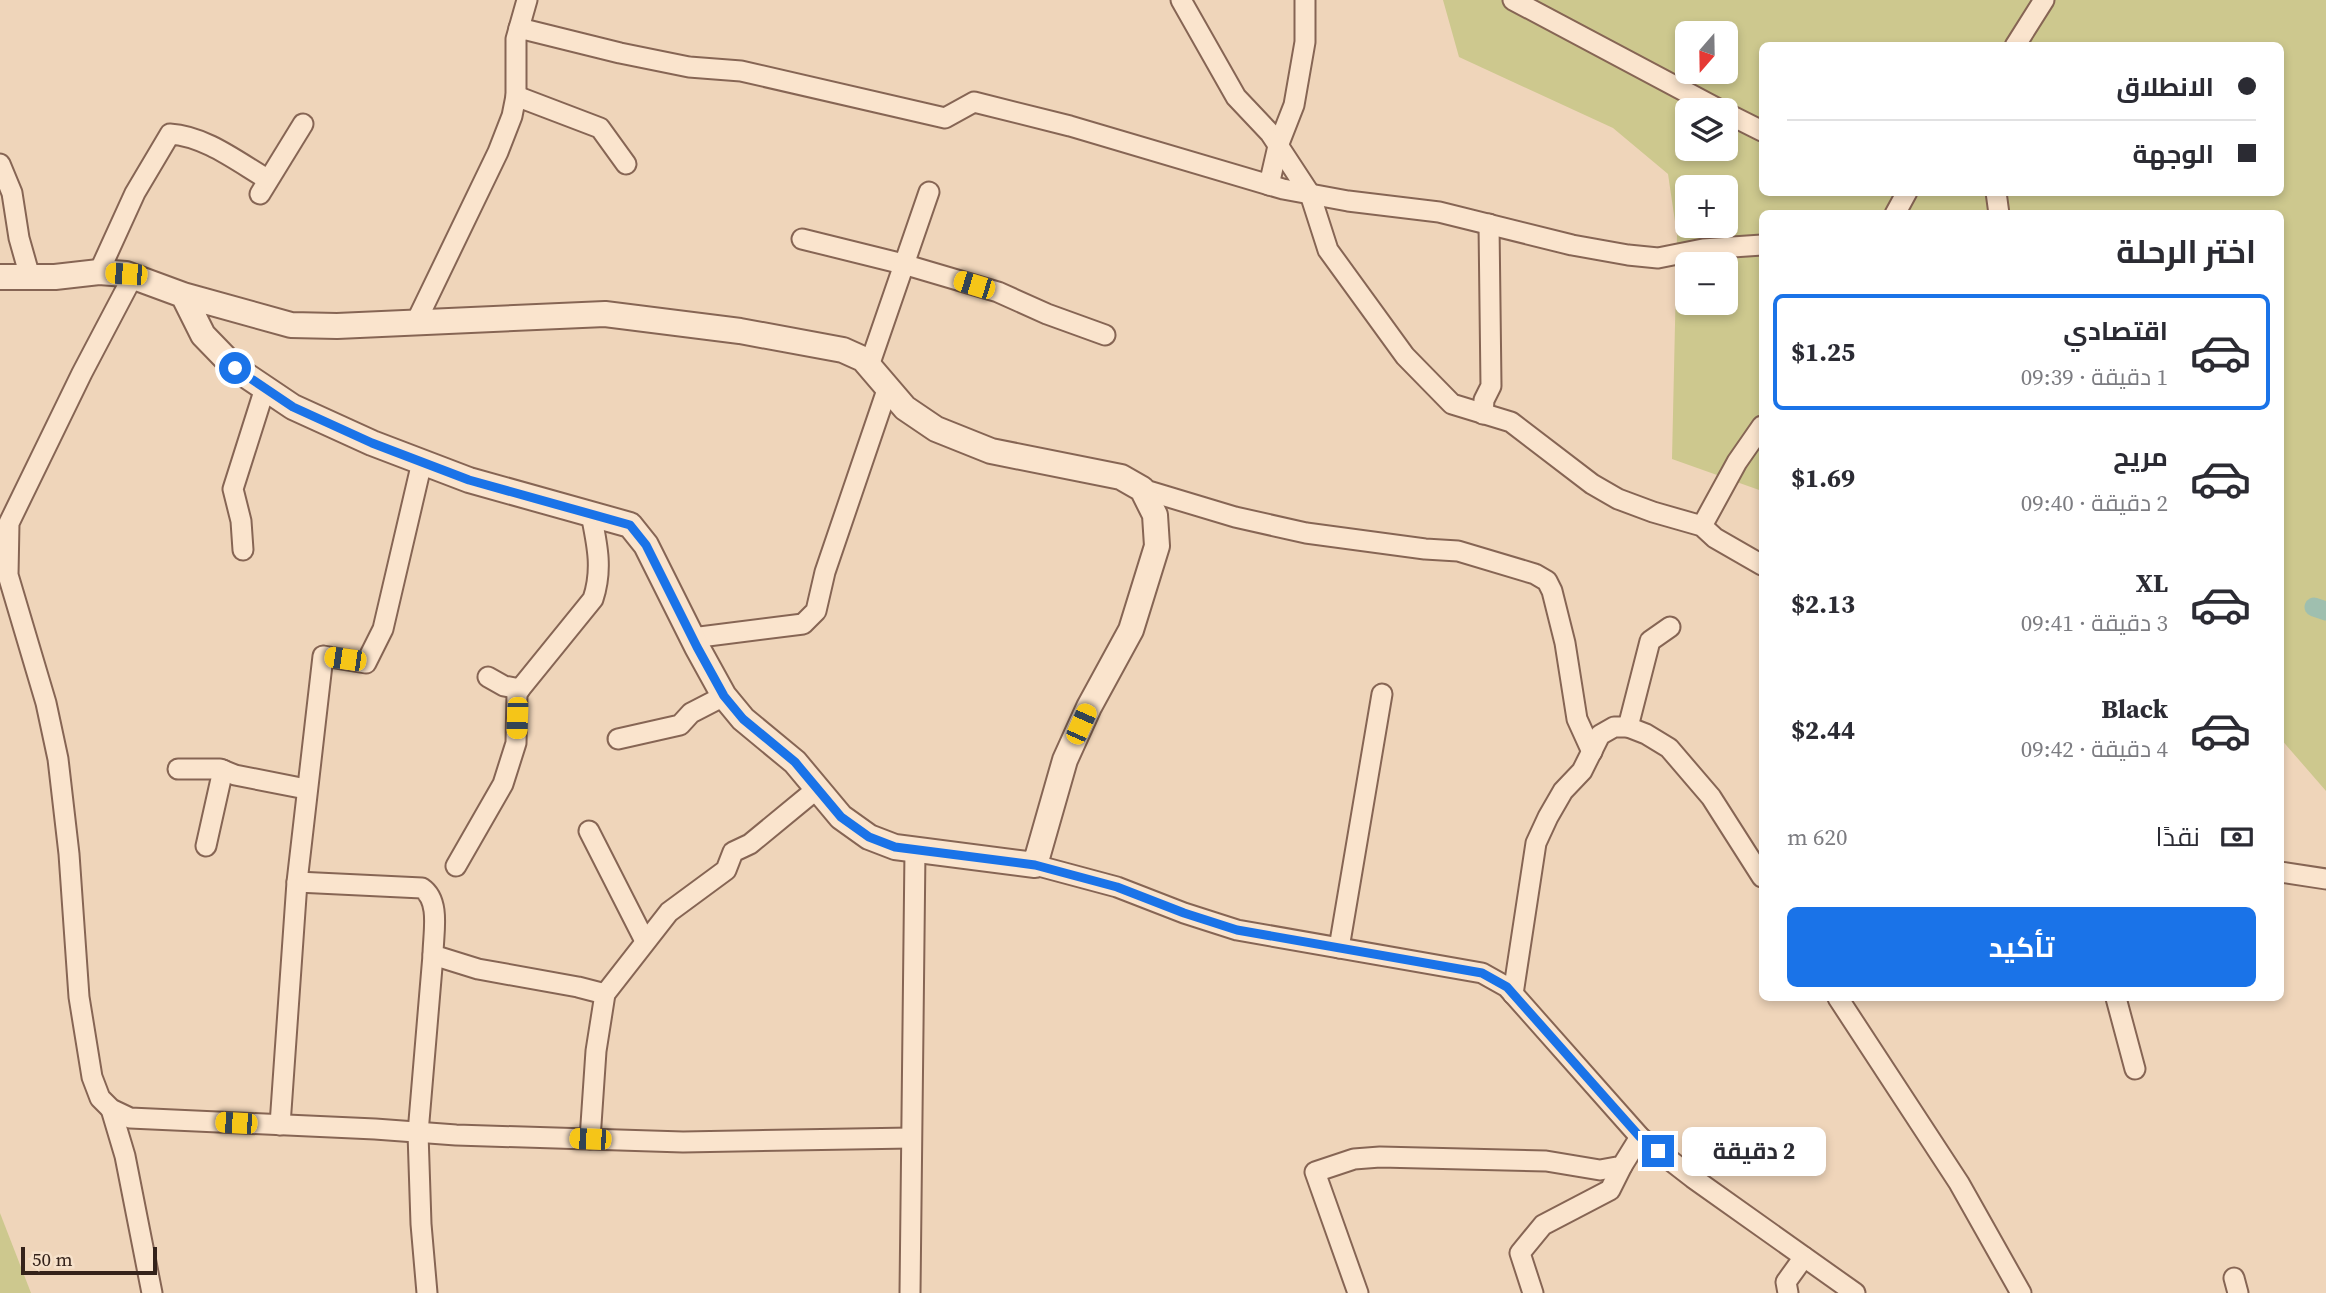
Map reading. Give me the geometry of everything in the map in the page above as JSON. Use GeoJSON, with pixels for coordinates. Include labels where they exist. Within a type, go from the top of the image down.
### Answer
{"type":"FeatureCollection","features":[{"type":"Feature","properties":{"kind":"street"},"geometry":{"type":"LineString","coordinates":[[416,322],[498,152],[512,116],[516,96],[516,39],[527,0]]}},
{"type":"Feature","properties":{"kind":"street"},"geometry":{"type":"LineString","coordinates":[[1181,0],[1236,97],[1278,146],[1310,194],[1328,250],[1405,355],[1452,404],[1511,422],[1592,484],[1618,499],[1702,526],[1715,538],[1759,563]]}},
{"type":"Feature","properties":{"kind":"street"},"geometry":{"type":"LineString","coordinates":[[1269,185],[1278,146],[1294,106],[1304,42],[1305,0]]}},
{"type":"Feature","properties":{"kind":"street"},"geometry":{"type":"LineString","coordinates":[[1513,0],[1697,98]]}},
{"type":"Feature","properties":{"kind":"street"},"geometry":{"type":"LineString","coordinates":[[2018,42],[2044,0]]}},
{"type":"Feature","properties":{"kind":"street"},"geometry":{"type":"LineString","coordinates":[[519,28],[689,67],[741,71],[945,118],[974,102],[1070,126],[1269,185],[1348,201],[1439,212],[1572,245],[1628,255],[1658,258],[1703,249],[1759,245]]}},
{"type":"Feature","properties":{"kind":"street"},"geometry":{"type":"LineString","coordinates":[[516,96],[600,128],[626,163]]}},
{"type":"Feature","properties":{"kind":"street"},"geometry":{"type":"LineString","coordinates":[[1738,119],[1759,130]]}},
{"type":"Feature","properties":{"kind":"street"},"geometry":{"type":"LineString","coordinates":[[99,272],[135,193],[170,134],[185,135],[223,153],[264,187],[303,124]]}},
{"type":"Feature","properties":{"kind":"street"},"geometry":{"type":"LineString","coordinates":[[0,164],[12,193],[19,238],[30,277]]}},
{"type":"Feature","properties":{"kind":"street"},"geometry":{"type":"LineString","coordinates":[[869,366],[929,192]]}},
{"type":"Feature","properties":{"kind":"street"},"geometry":{"type":"LineString","coordinates":[[1483,414],[1484,400],[1491,387],[1489,224]]}},
{"type":"Feature","properties":{"kind":"street"},"geometry":{"type":"LineString","coordinates":[[802,239],[904,264],[998,292],[1047,314],[1105,335]]}},
{"type":"Feature","properties":{"kind":"street"},"geometry":{"type":"LineString","coordinates":[[0,278],[55,277],[99,272],[133,276],[183,295],[291,325],[337,326],[605,314],[740,331],[843,350],[863,359],[905,408],[936,429],[991,451],[1121,477],[1142,489],[1235,517],[1306,533],[1458,551],[1535,574],[1547,581],[1552,591],[1565,643],[1577,719],[1592,752]]}},
{"type":"Feature","properties":{"kind":"street"},"geometry":{"type":"LineString","coordinates":[[0,545],[82,373],[133,276]]}},
{"type":"Feature","properties":{"kind":"street"},"geometry":{"type":"LineString","coordinates":[[183,295],[203,335],[235,368],[293,407],[372,443],[469,480],[630,525],[646,545],[724,696],[743,719],[795,762],[841,817],[869,837],[895,847],[1035,865],[1117,887],[1237,930],[1482,973],[1507,987],[1640,1137],[1855,1293]]}},
{"type":"Feature","properties":{"kind":"street"},"geometry":{"type":"LineString","coordinates":[[692,638],[803,624],[816,611],[825,572],[888,387]]}},
{"type":"Feature","properties":{"kind":"street"},"geometry":{"type":"LineString","coordinates":[[243,550],[241,521],[233,489],[265,388]]}},
{"type":"Feature","properties":{"kind":"street"},"geometry":{"type":"LineString","coordinates":[[1702,526],[1737,462],[1759,430]]}},
{"type":"Feature","properties":{"kind":"street"},"geometry":{"type":"LineString","coordinates":[[281,1125],[297,883],[323,656],[366,663],[383,629],[422,462]]}},
{"type":"Feature","properties":{"kind":"street"},"geometry":{"type":"LineString","coordinates":[[1035,865],[1065,760],[1089,707],[1131,630],[1157,546],[1155,515],[1142,489]]}},
{"type":"Feature","properties":{"kind":"street"},"geometry":{"type":"LineString","coordinates":[[456,866],[503,785],[516,743],[517,694],[593,599],[598,583],[600,559],[591,514]]}},
{"type":"Feature","properties":{"kind":"street"},"geometry":{"type":"LineString","coordinates":[[9,523],[8,575],[46,703],[58,760],[69,854],[79,997],[92,1077],[100,1098],[111,1110],[130,1118],[418,1133],[683,1142],[911,1138]]}},
{"type":"Feature","properties":{"kind":"street"},"geometry":{"type":"LineString","coordinates":[[1628,727],[1650,641],[1670,627]]}},
{"type":"Feature","properties":{"kind":"street"},"geometry":{"type":"LineString","coordinates":[[488,677],[504,686],[520,689]]}},
{"type":"Feature","properties":{"kind":"street"},"geometry":{"type":"LineString","coordinates":[[1339,948],[1382,694]]}},
{"type":"Feature","properties":{"kind":"street"},"geometry":{"type":"LineString","coordinates":[[618,739],[680,725],[691,713],[724,696]]}},
{"type":"Feature","properties":{"kind":"street"},"geometry":{"type":"LineString","coordinates":[[1513,994],[1536,844],[1548,817],[1563,792],[1582,771],[1600,736],[1614,727],[1628,727],[1669,748],[1711,797],[1759,867]]}},
{"type":"Feature","properties":{"kind":"street"},"geometry":{"type":"LineString","coordinates":[[178,769],[223,771],[306,789]]}},
{"type":"Feature","properties":{"kind":"street"},"geometry":{"type":"LineString","coordinates":[[206,846],[223,771]]}},
{"type":"Feature","properties":{"kind":"street"},"geometry":{"type":"LineString","coordinates":[[590,1139],[596,1051],[605,994],[669,912],[726,870],[733,852],[750,844],[818,788]]}},
{"type":"Feature","properties":{"kind":"street"},"geometry":{"type":"LineString","coordinates":[[589,831],[645,941]]}},
{"type":"Feature","properties":{"kind":"street"},"geometry":{"type":"LineString","coordinates":[[910,1293],[915,850]]}},
{"type":"Feature","properties":{"kind":"street"},"geometry":{"type":"LineString","coordinates":[[2284,873],[2326,879]]}},
{"type":"Feature","properties":{"kind":"street"},"geometry":{"type":"LineString","coordinates":[[297,883],[422,888],[430,893],[434,905],[433,955],[418,1133],[421,1224],[427,1293]]}},
{"type":"Feature","properties":{"kind":"street"},"geometry":{"type":"LineString","coordinates":[[433,955],[478,969],[605,994]]}},
{"type":"Feature","properties":{"kind":"street"},"geometry":{"type":"LineString","coordinates":[[1840,1001],[1959,1183],[2021,1293]]}},
{"type":"Feature","properties":{"kind":"street"},"geometry":{"type":"LineString","coordinates":[[2117,1001],[2135,1069]]}},
{"type":"Feature","properties":{"kind":"street"},"geometry":{"type":"LineString","coordinates":[[111,1110],[124,1156],[152,1293]]}},
{"type":"Feature","properties":{"kind":"street"},"geometry":{"type":"LineString","coordinates":[[1533,1293],[1520,1253],[1527,1242],[1544,1225],[1610,1190],[1640,1137]]}},
{"type":"Feature","properties":{"kind":"street"},"geometry":{"type":"LineString","coordinates":[[1358,1293],[1315,1172],[1354,1159],[1380,1157],[1546,1160],[1600,1170],[1622,1166]]}},
{"type":"Feature","properties":{"kind":"street"},"geometry":{"type":"LineString","coordinates":[[1788,1293],[1786,1282],[1804,1257]]}},
{"type":"Feature","properties":{"kind":"shaded area"},"geometry":{"type":"Polygon","coordinates":[[[1443,0],[2326,0],[2326,791],[2284,743],[2284,210],[1759,210],[1759,490],[1672,459],[1675,315],[1738,315],[1738,252],[1677,252],[1677,238],[1738,238],[1738,175],[1675,175],[1675,221],[1668,174],[1613,128],[1459,57],[1443,0]]]}},
{"type":"Feature","properties":{"kind":"shaded area"},"geometry":{"type":"Polygon","coordinates":[[[0,1213],[31,1293],[0,1293],[0,1213]]]}},
{"type":"Feature","properties":{"kind":"waterway"},"geometry":{"type":"LineString","coordinates":[[2314,607],[2326,611]]}},
{"type":"Feature","properties":{"kind":"route"},"geometry":{"type":"LineString","coordinates":[[235,368],[293,407],[372,443],[469,480],[630,525],[646,545],[724,696],[743,719],[795,762],[841,817],[869,837],[895,847],[1035,865],[1117,887],[1237,930],[1482,973],[1507,987],[1640,1137],[1658,1151]]}}]}
